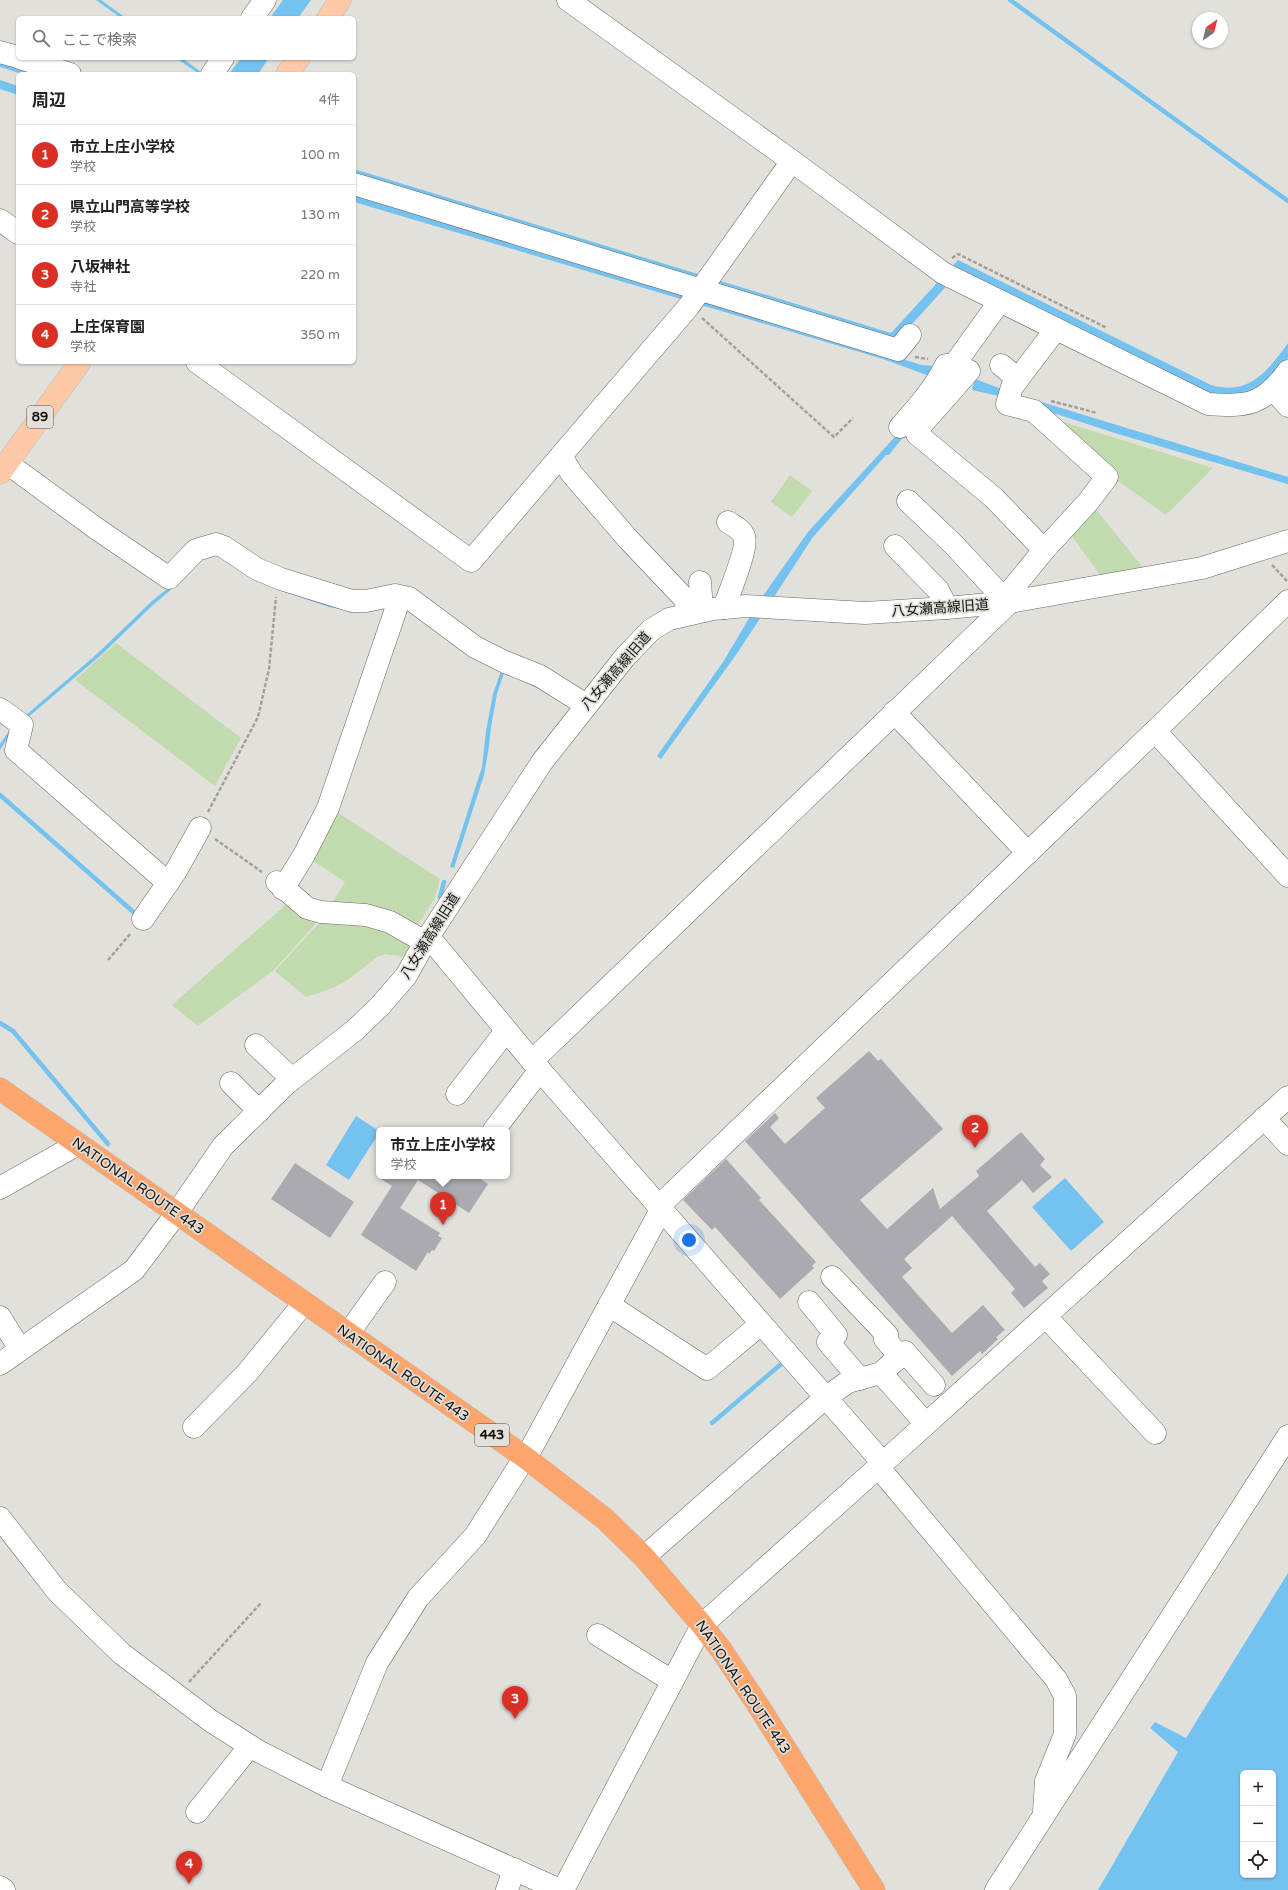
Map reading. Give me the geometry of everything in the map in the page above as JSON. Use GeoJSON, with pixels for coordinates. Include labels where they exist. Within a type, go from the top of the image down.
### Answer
{"type":"FeatureCollection","features":[{"type":"Feature","properties":{"kind":"highway","name":"NATIONAL ROUTE 443"},"geometry":{"type":"LineString","coordinates":[[0,1089],[348,1334],[522,1463],[605,1518],[644,1557],[702,1624],[722,1651],[763,1713],[874,1890]]}},
{"type":"Feature","properties":{"kind":"main road"},"geometry":{"type":"LineString","coordinates":[[329,16],[340,0]]}},
{"type":"Feature","properties":{"kind":"main road"},"geometry":{"type":"LineString","coordinates":[[288,72],[298,60]]}},
{"type":"Feature","properties":{"kind":"main road","name":"89"},"geometry":{"type":"LineString","coordinates":[[3,468],[79,364]]}},
{"type":"Feature","properties":{"kind":"street"},"geometry":{"type":"LineString","coordinates":[[253,16],[265,0]]}},
{"type":"Feature","properties":{"kind":"street"},"geometry":{"type":"LineString","coordinates":[[568,0],[792,161],[941,271],[1208,404],[1237,406],[1263,398],[1288,371]]}},
{"type":"Feature","properties":{"kind":"street"},"geometry":{"type":"LineString","coordinates":[[0,52],[16,57]]}},
{"type":"Feature","properties":{"kind":"street"},"geometry":{"type":"LineString","coordinates":[[25,60],[64,72]]}},
{"type":"Feature","properties":{"kind":"street"},"geometry":{"type":"LineString","coordinates":[[213,72],[222,60]]}},
{"type":"Feature","properties":{"kind":"street"},"geometry":{"type":"LineString","coordinates":[[200,364],[471,561],[695,298],[792,161]]}},
{"type":"Feature","properties":{"kind":"street"},"geometry":{"type":"LineString","coordinates":[[356,185],[695,298],[904,343]]}},
{"type":"Feature","properties":{"kind":"street"},"geometry":{"type":"LineString","coordinates":[[0,220],[16,232]]}},
{"type":"Feature","properties":{"kind":"street"},"geometry":{"type":"LineString","coordinates":[[900,427],[926,399],[950,365],[1000,301]]}},
{"type":"Feature","properties":{"kind":"street"},"geometry":{"type":"LineString","coordinates":[[496,1127],[536,1066],[1007,601],[1044,550],[1088,502],[1107,477],[1034,411],[1007,404],[1012,387],[1056,329]]}},
{"type":"Feature","properties":{"kind":"street"},"geometry":{"type":"LineString","coordinates":[[950,365],[969,371],[918,430],[917,434],[994,498],[1044,550]]}},
{"type":"Feature","properties":{"kind":"street"},"geometry":{"type":"LineString","coordinates":[[1001,365],[1018,379]]}},
{"type":"Feature","properties":{"kind":"street"},"geometry":{"type":"LineString","coordinates":[[1273,388],[1288,406]]}},
{"type":"Feature","properties":{"kind":"street"},"geometry":{"type":"LineString","coordinates":[[561,456],[572,474],[628,540],[683,598],[695,613]]}},
{"type":"Feature","properties":{"kind":"street"},"geometry":{"type":"LineString","coordinates":[[3,468],[169,578],[196,550],[216,544],[224,547],[257,569],[281,579],[352,601],[366,601],[396,595],[409,598],[475,647],[505,662],[540,676],[586,705]]}},
{"type":"Feature","properties":{"kind":"street"},"geometry":{"type":"LineString","coordinates":[[908,501],[954,545],[1007,601]]}},
{"type":"Feature","properties":{"kind":"street"},"geometry":{"type":"LineString","coordinates":[[724,608],[743,554],[745,538],[741,530],[728,522]]}},
{"type":"Feature","properties":{"kind":"street","name":"八女瀬高線旧道"},"geometry":{"type":"LineString","coordinates":[[0,1364],[134,1270],[176,1214],[223,1146],[292,1080],[355,1030],[380,1006],[406,976],[426,939],[542,762],[625,657],[651,630],[669,619],[724,608],[746,606],[865,613],[947,608],[1007,601],[1202,568],[1288,541]]}},
{"type":"Feature","properties":{"kind":"street"},"geometry":{"type":"LineString","coordinates":[[895,546],[938,590],[947,608]]}},
{"type":"Feature","properties":{"kind":"street"},"geometry":{"type":"LineString","coordinates":[[695,613],[700,582]]}},
{"type":"Feature","properties":{"kind":"street"},"geometry":{"type":"LineString","coordinates":[[327,1786],[377,1662],[418,1598],[475,1536],[522,1463],[609,1305],[659,1208],[1288,601]]}},
{"type":"Feature","properties":{"kind":"street"},"geometry":{"type":"LineString","coordinates":[[396,609],[328,808],[304,855],[280,886],[307,908],[321,912],[366,915],[390,922],[426,939],[825,1398],[1056,1678],[1065,1696],[1065,1734],[1046,1781],[1044,1814]]}},
{"type":"Feature","properties":{"kind":"street"},"geometry":{"type":"LineString","coordinates":[[0,709],[22,725],[16,750],[168,883]]}},
{"type":"Feature","properties":{"kind":"street"},"geometry":{"type":"LineString","coordinates":[[894,712],[1028,853]]}},
{"type":"Feature","properties":{"kind":"street"},"geometry":{"type":"LineString","coordinates":[[1155,731],[1288,876]]}},
{"type":"Feature","properties":{"kind":"street"},"geometry":{"type":"LineString","coordinates":[[143,919],[163,892],[200,828]]}},
{"type":"Feature","properties":{"kind":"street"},"geometry":{"type":"LineString","coordinates":[[457,1094],[506,1031]]}},
{"type":"Feature","properties":{"kind":"street"},"geometry":{"type":"LineString","coordinates":[[256,1045],[292,1080]]}},
{"type":"Feature","properties":{"kind":"street"},"geometry":{"type":"LineString","coordinates":[[231,1083],[259,1111]]}},
{"type":"Feature","properties":{"kind":"street"},"geometry":{"type":"LineString","coordinates":[[563,1890],[702,1624],[881,1466],[1288,1097]]}},
{"type":"Feature","properties":{"kind":"street"},"geometry":{"type":"LineString","coordinates":[[1264,1118],[1288,1144]]}},
{"type":"Feature","properties":{"kind":"street"},"geometry":{"type":"LineString","coordinates":[[0,1188],[78,1144]]}},
{"type":"Feature","properties":{"kind":"street"},"geometry":{"type":"LineString","coordinates":[[832,1276],[887,1335],[885,1339],[900,1357]]}},
{"type":"Feature","properties":{"kind":"street"},"geometry":{"type":"LineString","coordinates":[[348,1334],[385,1282]]}},
{"type":"Feature","properties":{"kind":"street"},"geometry":{"type":"LineString","coordinates":[[809,1302],[836,1335],[828,1342],[860,1378]]}},
{"type":"Feature","properties":{"kind":"street"},"geometry":{"type":"LineString","coordinates":[[194,1427],[248,1373],[304,1303]]}},
{"type":"Feature","properties":{"kind":"street"},"geometry":{"type":"LineString","coordinates":[[609,1305],[707,1369],[761,1324]]}},
{"type":"Feature","properties":{"kind":"street"},"geometry":{"type":"LineString","coordinates":[[0,1317],[20,1349]]}},
{"type":"Feature","properties":{"kind":"street"},"geometry":{"type":"LineString","coordinates":[[1046,1317],[1155,1433]]}},
{"type":"Feature","properties":{"kind":"street"},"geometry":{"type":"LineString","coordinates":[[651,1551],[825,1398],[848,1382],[881,1373],[905,1352],[934,1385]]}},
{"type":"Feature","properties":{"kind":"street"},"geometry":{"type":"LineString","coordinates":[[881,1373],[919,1416]]}},
{"type":"Feature","properties":{"kind":"street"},"geometry":{"type":"LineString","coordinates":[[996,1890],[1288,1436]]}},
{"type":"Feature","properties":{"kind":"street"},"geometry":{"type":"LineString","coordinates":[[0,1518],[57,1591],[122,1654],[211,1721],[250,1746],[327,1786],[560,1890]]}},
{"type":"Feature","properties":{"kind":"street"},"geometry":{"type":"LineString","coordinates":[[598,1635],[672,1681]]}},
{"type":"Feature","properties":{"kind":"street"},"geometry":{"type":"LineString","coordinates":[[197,1812],[250,1746]]}},
{"type":"Feature","properties":{"kind":"street"},"geometry":{"type":"LineString","coordinates":[[507,1890],[514,1869]]}},
{"type":"Feature","properties":{"kind":"street"},"geometry":{"type":"LineString","coordinates":[[0,1887],[4,1890]]}},
{"type":"Feature","properties":{"kind":"path"},"geometry":{"type":"LineString","coordinates":[[941,271],[953,257],[958,254],[1107,328]]}},
{"type":"Feature","properties":{"kind":"path"},"geometry":{"type":"LineString","coordinates":[[695,298],[834,437],[853,418]]}},
{"type":"Feature","properties":{"kind":"path"},"geometry":{"type":"LineString","coordinates":[[904,343],[914,357],[950,365]]}},
{"type":"Feature","properties":{"kind":"path"},"geometry":{"type":"LineString","coordinates":[[280,886],[200,828],[258,717],[269,670],[277,593],[281,579]]}},
{"type":"Feature","properties":{"kind":"path"},"geometry":{"type":"LineString","coordinates":[[108,960],[143,919]]}},
{"type":"Feature","properties":{"kind":"path"},"geometry":{"type":"LineString","coordinates":[[177,1696],[222,1644],[262,1603]]}},
{"type":"Feature","properties":{"kind":"green space"},"geometry":{"type":"Polygon","coordinates":[[[1047,417],[1213,468],[1166,515],[1112,477],[1047,417]]]}},
{"type":"Feature","properties":{"kind":"green space"},"geometry":{"type":"Polygon","coordinates":[[[790,475],[812,491],[792,517],[771,502],[790,475]]]}},
{"type":"Feature","properties":{"kind":"green space"},"geometry":{"type":"Polygon","coordinates":[[[1093,506],[1146,571],[1102,577],[1068,531],[1093,506]]]}},
{"type":"Feature","properties":{"kind":"green space"},"geometry":{"type":"Polygon","coordinates":[[[116,643],[241,738],[215,786],[75,680],[116,643]]]}},
{"type":"Feature","properties":{"kind":"green space"},"geometry":{"type":"Polygon","coordinates":[[[332,809],[440,879],[435,898],[416,928],[330,906],[345,882],[306,856],[332,809]]]}},
{"type":"Feature","properties":{"kind":"green space"},"geometry":{"type":"Polygon","coordinates":[[[290,901],[320,919],[274,970],[198,1026],[172,1005],[290,901]]]}},
{"type":"Feature","properties":{"kind":"green space"},"geometry":{"type":"Polygon","coordinates":[[[322,920],[357,920],[413,941],[405,957],[385,954],[377,957],[349,979],[333,988],[306,997],[275,971],[322,920]]]}},
{"type":"Feature","properties":{"kind":"water"},"geometry":{"type":"Polygon","coordinates":[[[96,0],[101,0],[123,16],[118,16],[96,0]]]}},
{"type":"Feature","properties":{"kind":"water"},"geometry":{"type":"Polygon","coordinates":[[[283,0],[311,0],[299,16],[271,16],[283,0]]]}},
{"type":"Feature","properties":{"kind":"water"},"geometry":{"type":"Polygon","coordinates":[[[0,58],[44,72],[16,72],[0,67],[0,58]]]}},
{"type":"Feature","properties":{"kind":"water"},"geometry":{"type":"Polygon","coordinates":[[[179,60],[185,60],[201,72],[196,72],[179,60]]]}},
{"type":"Feature","properties":{"kind":"water"},"geometry":{"type":"Polygon","coordinates":[[[240,60],[268,60],[259,72],[230,72],[240,60]]]}},
{"type":"Feature","properties":{"kind":"water"},"geometry":{"type":"Polygon","coordinates":[[[0,80],[16,85],[16,94],[0,89],[0,80]]]}},
{"type":"Feature","properties":{"kind":"water"},"geometry":{"type":"Polygon","coordinates":[[[356,170],[891,333],[958,260],[1211,385],[1224,388],[1247,384],[1256,379],[1273,363],[1288,343],[1288,358],[1275,375],[1258,390],[1239,396],[1212,395],[998,311],[951,281],[895,343],[356,180],[356,170]]]}},
{"type":"Feature","properties":{"kind":"water"},"geometry":{"type":"Polygon","coordinates":[[[356,194],[922,365],[934,366],[932,377],[883,359],[356,203],[356,194]]]}},
{"type":"Feature","properties":{"kind":"water"},"geometry":{"type":"Polygon","coordinates":[[[956,370],[889,455],[886,455],[813,537],[738,652],[661,759],[657,756],[723,662],[760,600],[808,532],[956,370]]]}},
{"type":"Feature","properties":{"kind":"water"},"geometry":{"type":"Polygon","coordinates":[[[975,379],[1015,394],[1288,477],[1288,484],[1118,434],[1004,397],[972,390],[975,379]]]}},
{"type":"Feature","properties":{"kind":"water"},"geometry":{"type":"Polygon","coordinates":[[[171,586],[173,588],[100,656],[12,731],[0,750],[0,744],[11,728],[98,653],[153,600],[171,586]]]}},
{"type":"Feature","properties":{"kind":"water"},"geometry":{"type":"Polygon","coordinates":[[[282,591],[398,603],[574,710],[535,687],[504,673],[497,694],[484,775],[454,868],[450,867],[482,767],[486,731],[493,694],[501,671],[462,651],[431,626],[401,607],[351,611],[329,607],[282,591]]]}},
{"type":"Feature","properties":{"kind":"water"},"geometry":{"type":"Polygon","coordinates":[[[356,1116],[376,1129],[376,1138],[349,1180],[326,1165],[356,1116]]]}},
{"type":"Feature","properties":{"kind":"water"},"geometry":{"type":"Polygon","coordinates":[[[1065,1178],[1104,1222],[1071,1251],[1032,1207],[1065,1178]]]}},
{"type":"Feature","properties":{"kind":"water"},"geometry":{"type":"Polygon","coordinates":[[[1288,1573],[1288,1890],[1098,1890],[1178,1752],[1150,1728],[1155,1722],[1186,1738],[1288,1573]]]}},
{"type":"Feature","properties":{"kind":"building"},"geometry":{"type":"Polygon","coordinates":[[[869,1051],[878,1061],[881,1059],[943,1129],[860,1200],[887,1229],[933,1188],[940,1209],[979,1176],[976,1171],[1021,1132],[1045,1159],[1040,1165],[1052,1177],[1033,1193],[1022,1180],[987,1211],[1035,1267],[1040,1263],[1050,1274],[1042,1281],[1048,1288],[1024,1308],[1011,1293],[1015,1289],[952,1216],[904,1259],[912,1268],[902,1277],[952,1333],[983,1305],[1005,1330],[996,1337],[998,1339],[982,1354],[980,1351],[952,1376],[745,1141],[775,1113],[779,1118],[770,1127],[785,1144],[825,1108],[816,1098],[869,1051]]]}},
{"type":"Feature","properties":{"kind":"building"},"geometry":{"type":"Polygon","coordinates":[[[726,1159],[761,1198],[759,1200],[816,1262],[812,1266],[814,1268],[780,1299],[715,1227],[712,1230],[683,1200],[726,1159]]]}},
{"type":"Feature","properties":{"kind":"building"},"geometry":{"type":"Polygon","coordinates":[[[295,1163],[354,1202],[330,1238],[271,1199],[295,1163]]]}},
{"type":"Feature","properties":{"kind":"building"},"geometry":{"type":"Polygon","coordinates":[[[381,1179],[480,1179],[488,1184],[469,1213],[418,1180],[400,1208],[440,1233],[438,1236],[442,1238],[434,1251],[432,1250],[429,1254],[428,1252],[416,1271],[361,1235],[392,1186],[381,1179]]]}},
{"type":"Feature","properties":{"kind":"waterway"},"geometry":{"type":"LineString","coordinates":[[1010,0],[1288,201]]}},
{"type":"Feature","properties":{"kind":"waterway"},"geometry":{"type":"LineString","coordinates":[[0,795],[138,916]]}},
{"type":"Feature","properties":{"kind":"waterway"},"geometry":{"type":"LineString","coordinates":[[440,897],[444,882]]}},
{"type":"Feature","properties":{"kind":"waterway"},"geometry":{"type":"LineString","coordinates":[[0,1023],[13,1031],[108,1144]]}},
{"type":"Feature","properties":{"kind":"waterway"},"geometry":{"type":"LineString","coordinates":[[712,1423],[780,1365]]}},
{"type":"Feature","properties":{"kind":"place","name":"県立山門高等学校"},"geometry":{"type":"Point","coordinates":[975,1148]}},
{"type":"Feature","properties":{"kind":"place","name":"市立上庄小学校"},"geometry":{"type":"Point","coordinates":[443,1225]}},
{"type":"Feature","properties":{"kind":"place","name":"八坂神社"},"geometry":{"type":"Point","coordinates":[515,1719]}},
{"type":"Feature","properties":{"kind":"place","name":"上庄保育園"},"geometry":{"type":"Point","coordinates":[189,1884]}}]}
